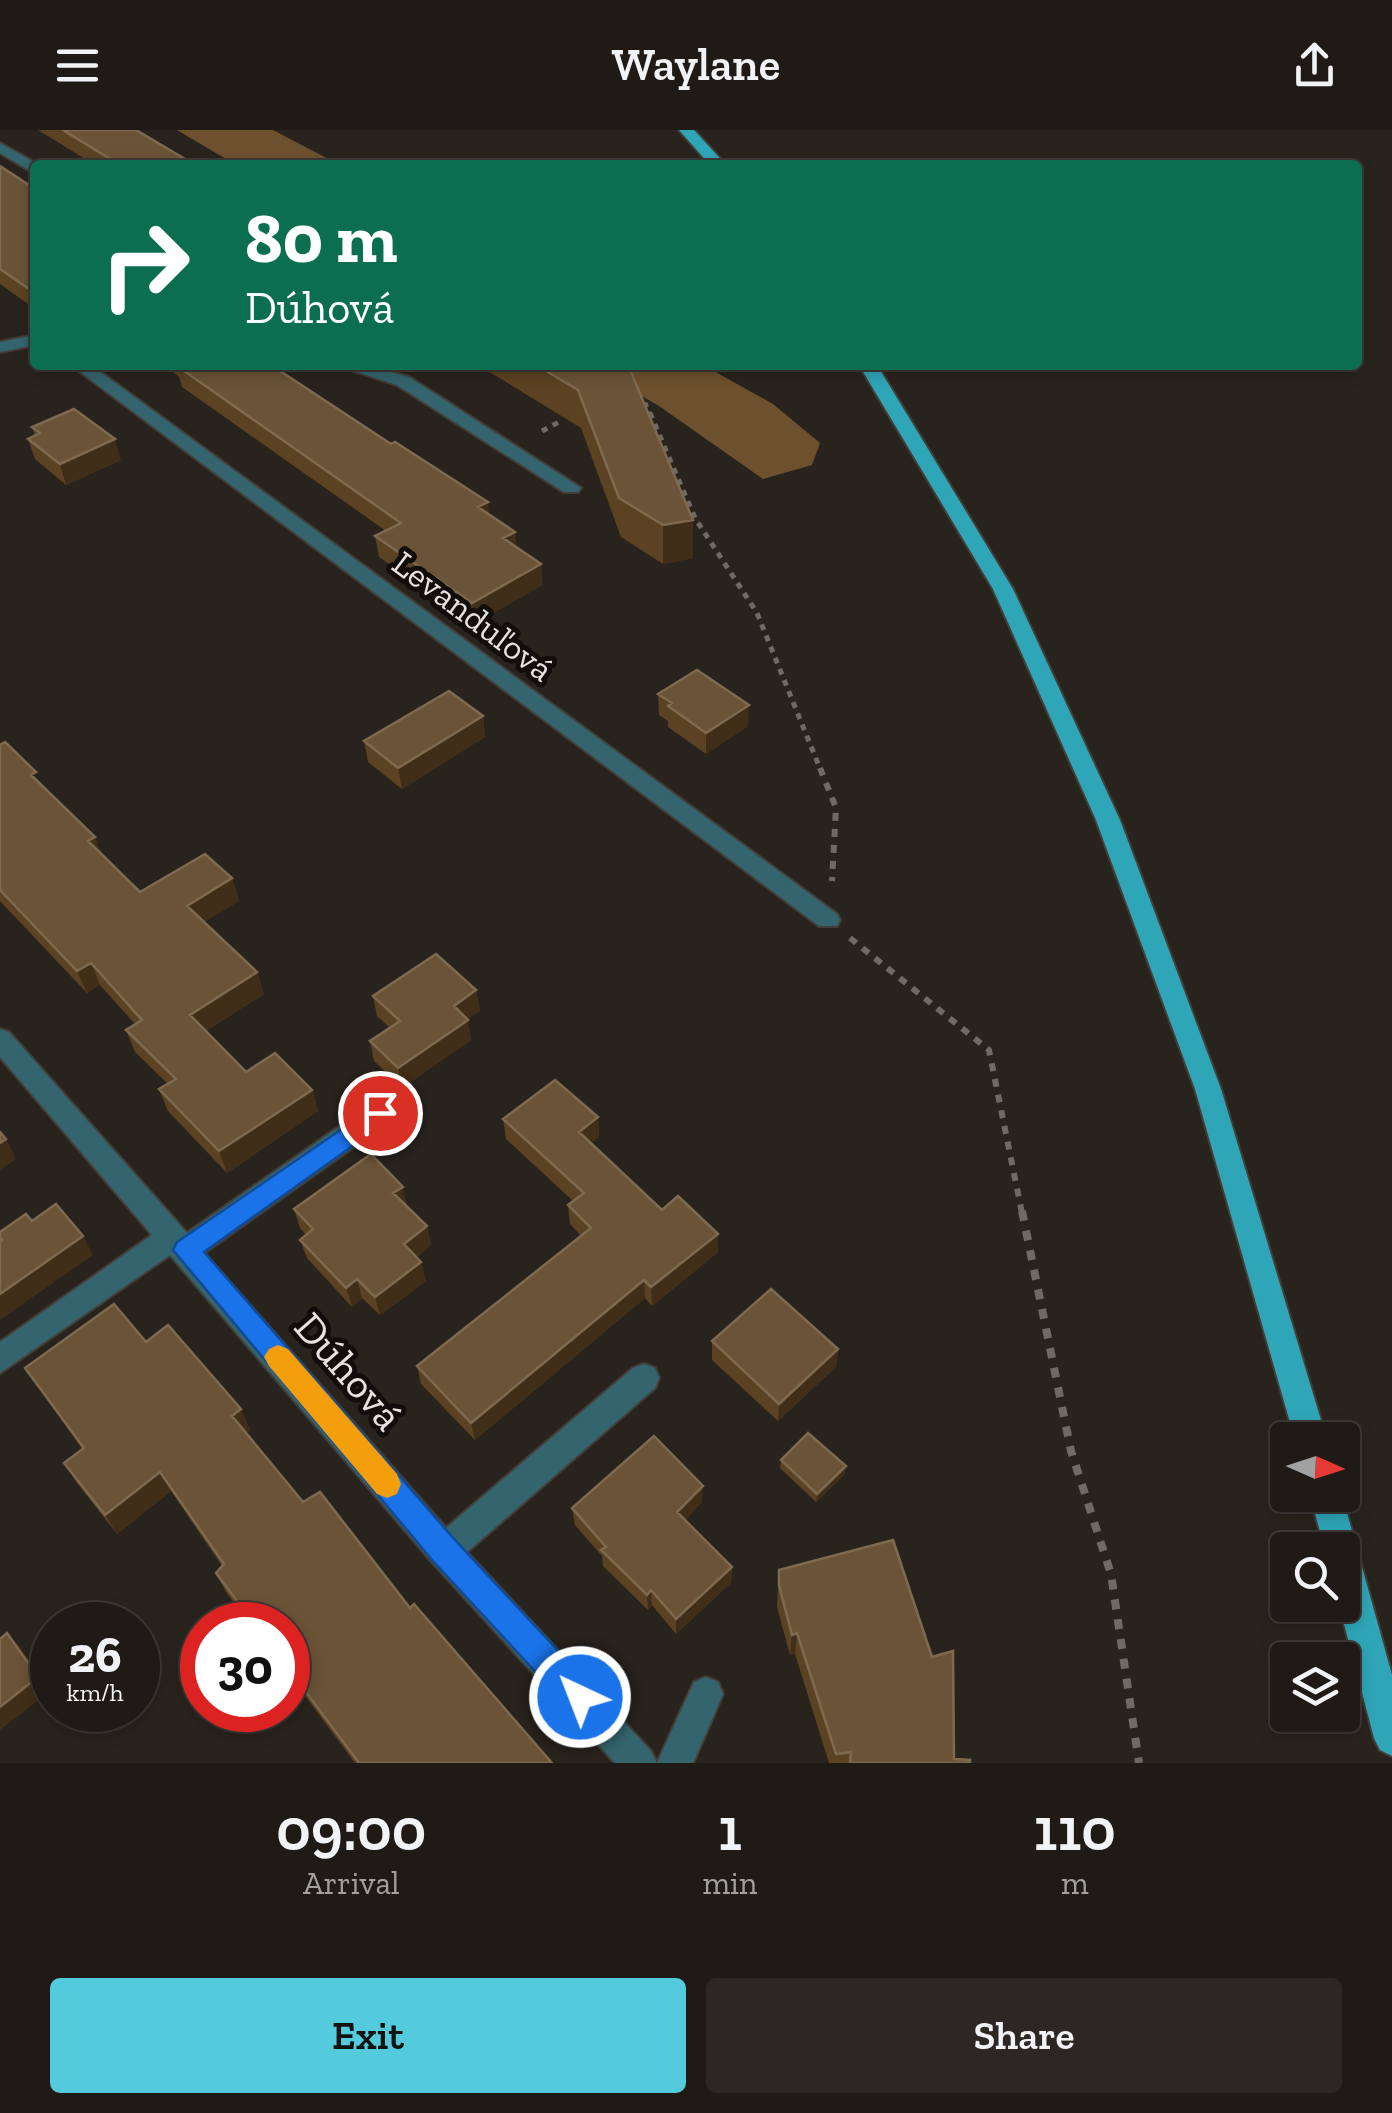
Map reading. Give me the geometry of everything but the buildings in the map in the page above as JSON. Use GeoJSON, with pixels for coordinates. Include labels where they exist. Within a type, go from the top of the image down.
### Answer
{"type":"FeatureCollection","features":[{"type":"Feature","properties":{"kind":"main road"},"geometry":{"type":"LineString","coordinates":[[686,130],[713,160]]}},
{"type":"Feature","properties":{"kind":"main road"},"geometry":{"type":"LineString","coordinates":[[871,370],[1003,589],[1108,820],[1208,1089],[1306,1422]]}},
{"type":"Feature","properties":{"kind":"main road"},"geometry":{"type":"LineString","coordinates":[[1360,1619],[1392,1738]]}},
{"type":"Feature","properties":{"kind":"street"},"geometry":{"type":"LineString","coordinates":[[0,146],[30,166]]}},
{"type":"Feature","properties":{"kind":"street"},"geometry":{"type":"LineString","coordinates":[[0,348],[30,341]]}},
{"type":"Feature","properties":{"kind":"street","name":"Levanduľová"},"geometry":{"type":"LineString","coordinates":[[87,370],[828,920]]}},
{"type":"Feature","properties":{"kind":"street"},"geometry":{"type":"LineString","coordinates":[[363,370],[404,381],[571,488]]}},
{"type":"Feature","properties":{"kind":"street","name":"Dúhová"},"geometry":{"type":"LineString","coordinates":[[0,1039],[444,1551],[638,1763]]}},
{"type":"Feature","properties":{"kind":"street"},"geometry":{"type":"LineString","coordinates":[[0,1359],[380,1113]]}},
{"type":"Feature","properties":{"kind":"street"},"geometry":{"type":"LineString","coordinates":[[444,1551],[644,1378]]}},
{"type":"Feature","properties":{"kind":"street"},"geometry":{"type":"LineString","coordinates":[[676,1763],[706,1694]]}},
{"type":"Feature","properties":{"kind":"path"},"geometry":{"type":"LineString","coordinates":[[629,392],[645,402],[696,518],[756,612],[836,808],[836,842]]}},
{"type":"Feature","properties":{"kind":"path"},"geometry":{"type":"LineString","coordinates":[[542,431],[561,421]]}},
{"type":"Feature","properties":{"kind":"path"},"geometry":{"type":"LineString","coordinates":[[828,920],[989,1050],[1070,1452],[1111,1574],[1139,1763]]}},
{"type":"Feature","properties":{"kind":"shaded area"},"geometry":{"type":"Polygon","coordinates":[[[177,130],[273,130],[330,160],[228,160],[177,130]]]}},
{"type":"Feature","properties":{"kind":"shaded area"},"geometry":{"type":"Polygon","coordinates":[[[596,370],[712,370],[773,404],[820,443],[812,465],[763,479],[659,406],[596,370]]]}},
{"type":"Feature","properties":{"kind":"slow traffic"},"geometry":{"type":"LineString","coordinates":[[278,1357],[387,1484]]}},
{"type":"Feature","properties":{"kind":"route"},"geometry":{"type":"LineString","coordinates":[[380,1113],[186,1250],[444,1551],[580,1697]]}}]}
